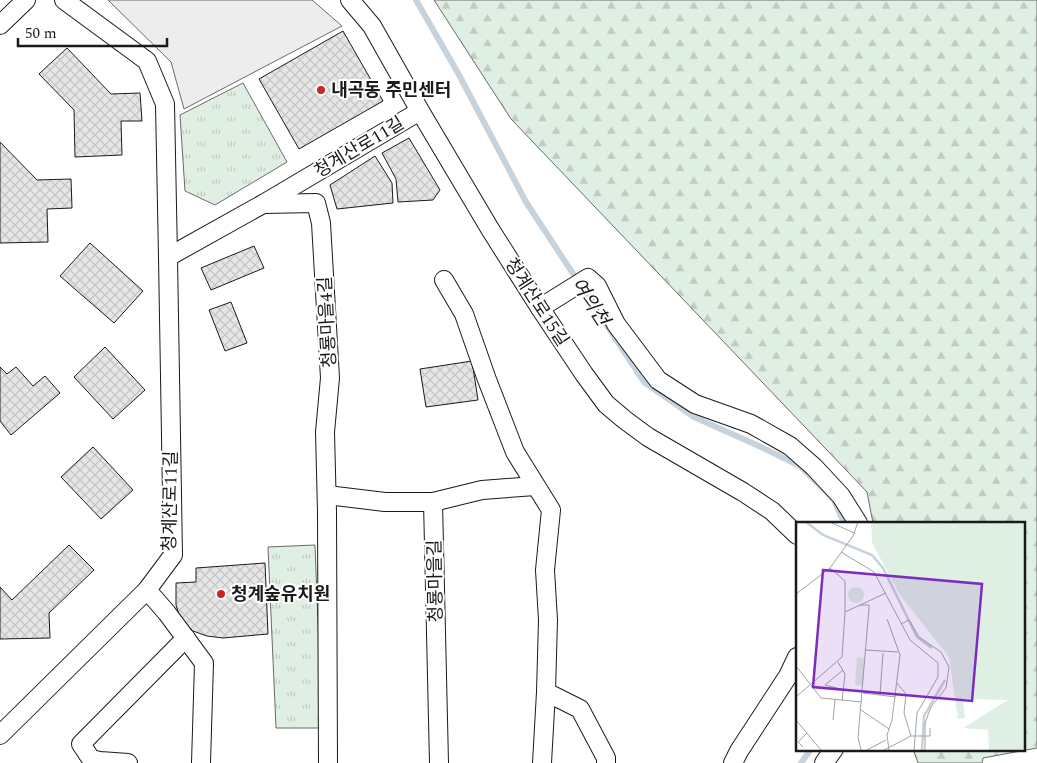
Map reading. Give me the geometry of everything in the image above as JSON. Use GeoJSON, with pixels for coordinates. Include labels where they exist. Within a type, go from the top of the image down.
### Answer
{"type":"FeatureCollection","features":[{"type":"Feature","properties":{"kind":"street"},"geometry":{"type":"LineString","coordinates":[[0,25],[26,0]]}},
{"type":"Feature","properties":{"kind":"street","name":"청계산로11길"},"geometry":{"type":"LineString","coordinates":[[0,735],[147,590],[173,555],[165,104],[147,61],[64,0]]}},
{"type":"Feature","properties":{"kind":"street","name":"청계산로15길"},"geometry":{"type":"LineString","coordinates":[[350,0],[372,26],[485,221],[540,308],[606,404],[648,437],[772,511],[796,534]]}},
{"type":"Feature","properties":{"kind":"street","name":"청계산로11길"},"geometry":{"type":"LineString","coordinates":[[168,257],[263,204],[420,111]]}},
{"type":"Feature","properties":{"kind":"street","name":"청룡마을4길"},"geometry":{"type":"LineString","coordinates":[[263,204],[316,204],[321,223],[330,378],[325,432],[328,763]]}},
{"type":"Feature","properties":{"kind":"street"},"geometry":{"type":"LineString","coordinates":[[540,308],[588,278],[598,286],[616,324],[658,380],[695,404],[751,424],[790,446],[814,467],[840,496],[857,522]]}},
{"type":"Feature","properties":{"kind":"street"},"geometry":{"type":"LineString","coordinates":[[444,280],[464,314],[515,452],[551,510],[545,570],[548,620],[542,763]]}},
{"type":"Feature","properties":{"kind":"street"},"geometry":{"type":"LineString","coordinates":[[326,495],[385,502],[433,502],[482,490],[535,486]]}},
{"type":"Feature","properties":{"kind":"street","name":"청룡마을길"},"geometry":{"type":"LineString","coordinates":[[433,502],[439,763]]}},
{"type":"Feature","properties":{"kind":"street"},"geometry":{"type":"LineString","coordinates":[[147,590],[167,613],[204,663],[201,763]]}},
{"type":"Feature","properties":{"kind":"street"},"geometry":{"type":"LineString","coordinates":[[128,763],[100,762],[91,759],[81,744],[186,638]]}},
{"type":"Feature","properties":{"kind":"street"},"geometry":{"type":"LineString","coordinates":[[733,763],[788,676],[796,658]]}},
{"type":"Feature","properties":{"kind":"street"},"geometry":{"type":"LineString","coordinates":[[546,692],[580,709],[606,758],[606,763]]}},
{"type":"Feature","properties":{"kind":"street"},"geometry":{"type":"LineString","coordinates":[[824,763],[833,750]]}},
{"type":"Feature","properties":{"kind":"green space"},"geometry":{"type":"Polygon","coordinates":[[[434,0],[1037,0],[1037,748],[983,758],[982,763],[918,763],[913,750],[1024,750],[1024,522],[873,522],[867,492],[511,119],[434,0]]]}},
{"type":"Feature","properties":{"kind":"green space"},"geometry":{"type":"Polygon","coordinates":[[[243,83],[287,162],[215,205],[185,191],[180,115],[243,83]]]}},
{"type":"Feature","properties":{"kind":"green space"},"geometry":{"type":"Polygon","coordinates":[[[315,545],[322,728],[276,728],[268,547],[315,545]]]}},
{"type":"Feature","properties":{"kind":"shaded area"},"geometry":{"type":"Polygon","coordinates":[[[108,0],[312,0],[342,26],[184,109],[171,62],[108,0]]]}},
{"type":"Feature","properties":{"kind":"building","name":"내곡동 주민센터"},"geometry":{"type":"Polygon","coordinates":[[[343,31],[383,101],[299,149],[259,79],[343,31]]]}},
{"type":"Feature","properties":{"kind":"building"},"geometry":{"type":"Polygon","coordinates":[[[67,48],[111,94],[140,93],[142,121],[121,121],[122,155],[75,157],[74,110],[39,74],[67,48]]]}},
{"type":"Feature","properties":{"kind":"building"},"geometry":{"type":"Polygon","coordinates":[[[409,138],[440,190],[433,200],[398,202],[396,179],[382,153],[409,138]]]}},
{"type":"Feature","properties":{"kind":"building"},"geometry":{"type":"Polygon","coordinates":[[[0,142],[37,180],[71,179],[72,208],[47,209],[48,242],[0,243],[0,142]]]}},
{"type":"Feature","properties":{"kind":"building"},"geometry":{"type":"Polygon","coordinates":[[[375,156],[392,183],[393,203],[337,209],[330,185],[375,156]]]}},
{"type":"Feature","properties":{"kind":"building"},"geometry":{"type":"Polygon","coordinates":[[[90,243],[143,291],[114,323],[60,276],[90,243]]]}},
{"type":"Feature","properties":{"kind":"building"},"geometry":{"type":"Polygon","coordinates":[[[254,246],[264,268],[211,290],[201,268],[254,246]]]}},
{"type":"Feature","properties":{"kind":"building"},"geometry":{"type":"Polygon","coordinates":[[[231,302],[247,343],[225,351],[209,310],[231,302]]]}},
{"type":"Feature","properties":{"kind":"building"},"geometry":{"type":"Polygon","coordinates":[[[105,347],[145,390],[113,419],[74,377],[105,347]]]}},
{"type":"Feature","properties":{"kind":"building"},"geometry":{"type":"Polygon","coordinates":[[[472,361],[478,400],[426,407],[420,369],[472,361]]]}},
{"type":"Feature","properties":{"kind":"building"},"geometry":{"type":"Polygon","coordinates":[[[0,367],[7,374],[16,367],[33,386],[45,376],[60,393],[11,435],[0,421],[0,367]]]}},
{"type":"Feature","properties":{"kind":"building"},"geometry":{"type":"Polygon","coordinates":[[[93,447],[133,490],[101,519],[61,477],[93,447]]]}},
{"type":"Feature","properties":{"kind":"building"},"geometry":{"type":"Polygon","coordinates":[[[69,545],[94,570],[49,613],[50,638],[0,639],[0,587],[12,600],[69,545]]]}},
{"type":"Feature","properties":{"kind":"building","name":"청계숲유치원"},"geometry":{"type":"Polygon","coordinates":[[[265,563],[268,634],[223,638],[207,636],[193,631],[180,618],[176,605],[176,583],[196,582],[196,568],[265,563]]]}},
{"type":"Feature","properties":{"kind":"waterway","name":"여의천"},"geometry":{"type":"LineString","coordinates":[[416,0],[458,73],[526,202],[644,382],[694,417],[800,466],[834,500],[844,522]]}},
{"type":"Feature","properties":{"kind":"waterway","name":"여의천"},"geometry":{"type":"LineString","coordinates":[[801,763],[810,750]]}},
{"type":"Feature","properties":{"kind":"place","name":"내곡동 주민센터"},"geometry":{"type":"Point","coordinates":[321,90]}},
{"type":"Feature","properties":{"kind":"place","name":"청계숲유치원"},"geometry":{"type":"Point","coordinates":[221,594]}}]}
